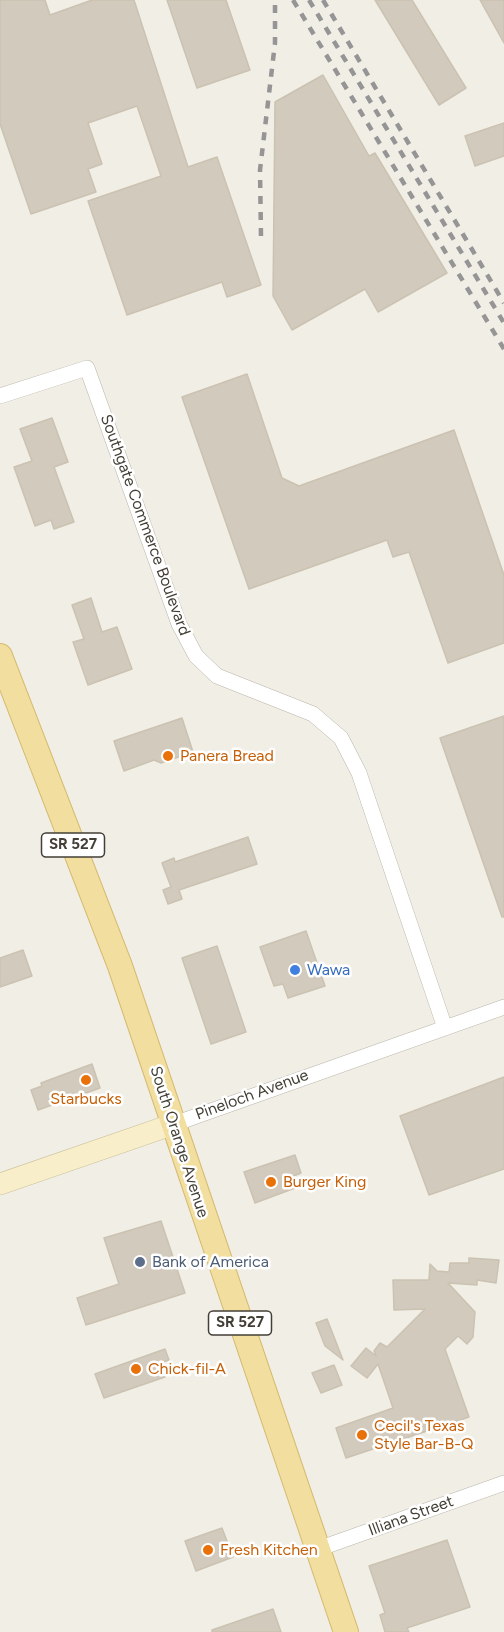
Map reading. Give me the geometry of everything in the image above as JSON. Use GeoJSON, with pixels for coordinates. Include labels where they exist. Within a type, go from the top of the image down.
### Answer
{"type":"FeatureCollection","features":[{"type":"Feature","properties":{"kind":"main road","name":"South Orange Avenue"},"geometry":{"type":"LineString","coordinates":[[0,656],[120,966],[346,1632]]}},
{"type":"Feature","properties":{"kind":"street","name":"Southgate Commerce Boulevard"},"geometry":{"type":"LineString","coordinates":[[0,396],[87,368],[179,624],[196,656],[217,676],[313,714],[341,738],[359,772],[445,1028]]}},
{"type":"Feature","properties":{"kind":"street","name":"Pineloch Avenue"},"geometry":{"type":"LineString","coordinates":[[0,1184],[504,1007]]}},
{"type":"Feature","properties":{"kind":"street","name":"Illiana Street"},"geometry":{"type":"LineString","coordinates":[[318,1549],[504,1483]]}},
{"type":"Feature","properties":{"kind":"building"},"geometry":{"type":"Polygon","coordinates":[[[0,0],[45,0],[50,15],[92,0],[134,0],[188,167],[217,157],[261,285],[227,297],[222,282],[127,315],[88,201],[161,176],[137,106],[88,123],[102,164],[88,169],[96,192],[31,214],[0,124],[0,0]]]}},
{"type":"Feature","properties":{"kind":"building"},"geometry":{"type":"Polygon","coordinates":[[[167,0],[226,0],[250,70],[197,88],[167,0]]]}},
{"type":"Feature","properties":{"kind":"building"},"geometry":{"type":"Polygon","coordinates":[[[375,0],[412,0],[466,88],[439,105],[375,0]]]}},
{"type":"Feature","properties":{"kind":"building"},"geometry":{"type":"Polygon","coordinates":[[[480,0],[504,0],[504,43],[480,0]]]}},
{"type":"Feature","properties":{"kind":"building"},"geometry":{"type":"Polygon","coordinates":[[[323,75],[369,156],[375,153],[447,273],[378,312],[365,289],[292,330],[273,296],[275,102],[323,75]]]}},
{"type":"Feature","properties":{"kind":"building"},"geometry":{"type":"Polygon","coordinates":[[[504,123],[504,156],[475,166],[465,136],[504,123]]]}},
{"type":"Feature","properties":{"kind":"building"},"geometry":{"type":"Polygon","coordinates":[[[247,374],[282,478],[299,486],[454,430],[504,575],[504,643],[448,663],[409,552],[393,557],[387,540],[249,589],[182,397],[247,374]]]}},
{"type":"Feature","properties":{"kind":"building"},"geometry":{"type":"Polygon","coordinates":[[[52,418],[68,462],[54,467],[74,522],[54,529],[51,520],[35,526],[14,467],[32,461],[20,429],[52,418]]]}},
{"type":"Feature","properties":{"kind":"building"},"geometry":{"type":"Polygon","coordinates":[[[91,598],[102,632],[117,627],[132,669],[88,685],[73,642],[84,639],[72,605],[91,598]]]}},
{"type":"Feature","properties":{"kind":"building"},"geometry":{"type":"Polygon","coordinates":[[[504,716],[504,917],[502,917],[440,738],[504,716]]]}},
{"type":"Feature","properties":{"kind":"building"},"geometry":{"type":"Polygon","coordinates":[[[182,718],[193,752],[161,763],[154,760],[124,771],[114,741],[182,718]]]}},
{"type":"Feature","properties":{"kind":"building"},"geometry":{"type":"Polygon","coordinates":[[[248,837],[257,864],[179,890],[182,899],[168,904],[163,890],[171,887],[162,863],[174,858],[175,862],[248,837]]]}},
{"type":"Feature","properties":{"kind":"building"},"geometry":{"type":"Polygon","coordinates":[[[306,931],[325,986],[288,998],[283,984],[274,986],[260,947],[306,931]]]}},
{"type":"Feature","properties":{"kind":"building"},"geometry":{"type":"Polygon","coordinates":[[[217,946],[246,1032],[211,1044],[182,958],[217,946]]]}},
{"type":"Feature","properties":{"kind":"building"},"geometry":{"type":"Polygon","coordinates":[[[23,950],[32,976],[0,987],[0,958],[23,950]]]}},
{"type":"Feature","properties":{"kind":"building"},"geometry":{"type":"Polygon","coordinates":[[[92,1064],[100,1088],[38,1110],[31,1090],[42,1086],[41,1083],[92,1064]]]}},
{"type":"Feature","properties":{"kind":"building"},"geometry":{"type":"Polygon","coordinates":[[[504,1077],[504,1169],[429,1195],[400,1116],[504,1077]]]}},
{"type":"Feature","properties":{"kind":"building","name":"Burger King"},"geometry":{"type":"Polygon","coordinates":[[[295,1155],[301,1173],[291,1177],[295,1188],[255,1203],[244,1172],[295,1155]]]}},
{"type":"Feature","properties":{"kind":"building"},"geometry":{"type":"Polygon","coordinates":[[[161,1221],[185,1293],[86,1325],[77,1298],[119,1284],[104,1238],[161,1221]]]}},
{"type":"Feature","properties":{"kind":"building"},"geometry":{"type":"Polygon","coordinates":[[[469,1258],[499,1260],[496,1283],[477,1280],[477,1285],[448,1283],[475,1312],[473,1337],[467,1344],[458,1336],[445,1349],[469,1417],[346,1458],[336,1428],[393,1408],[378,1364],[367,1378],[351,1366],[366,1348],[376,1356],[374,1351],[380,1343],[387,1347],[425,1309],[394,1310],[393,1280],[429,1280],[430,1264],[437,1271],[449,1272],[450,1263],[469,1263],[469,1258]]]}},
{"type":"Feature","properties":{"kind":"building"},"geometry":{"type":"Polygon","coordinates":[[[327,1319],[343,1360],[325,1346],[316,1323],[327,1319]]]}},
{"type":"Feature","properties":{"kind":"building","name":"Chick-fil-A"},"geometry":{"type":"Polygon","coordinates":[[[165,1349],[169,1360],[160,1363],[165,1377],[104,1398],[95,1374],[165,1349]]]}},
{"type":"Feature","properties":{"kind":"building"},"geometry":{"type":"Polygon","coordinates":[[[334,1365],[342,1385],[321,1393],[312,1373],[334,1365]]]}},
{"type":"Feature","properties":{"kind":"building"},"geometry":{"type":"Polygon","coordinates":[[[222,1528],[233,1557],[196,1571],[185,1541],[222,1528]]]}},
{"type":"Feature","properties":{"kind":"building"},"geometry":{"type":"Polygon","coordinates":[[[447,1540],[470,1607],[407,1628],[409,1632],[385,1632],[380,1615],[385,1613],[369,1566],[447,1540]]]}},
{"type":"Feature","properties":{"kind":"building"},"geometry":{"type":"Polygon","coordinates":[[[273,1609],[281,1632],[212,1632],[212,1630],[273,1609]]]}},
{"type":"Feature","properties":{"kind":"railway"},"geometry":{"type":"LineString","coordinates":[[261,236],[260,170],[275,43],[275,0]]}},
{"type":"Feature","properties":{"kind":"railway"},"geometry":{"type":"LineString","coordinates":[[293,0],[504,349]]}},
{"type":"Feature","properties":{"kind":"railway"},"geometry":{"type":"LineString","coordinates":[[309,0],[504,323]]}},
{"type":"Feature","properties":{"kind":"railway"},"geometry":{"type":"LineString","coordinates":[[323,0],[504,303]]}},
{"type":"Feature","properties":{"kind":"place","name":"Panera Bread"},"geometry":{"type":"Point","coordinates":[168,756]}},
{"type":"Feature","properties":{"kind":"place","name":"Wawa"},"geometry":{"type":"Point","coordinates":[295,970]}},
{"type":"Feature","properties":{"kind":"place","name":"Starbucks"},"geometry":{"type":"Point","coordinates":[86,1080]}},
{"type":"Feature","properties":{"kind":"place","name":"Burger King"},"geometry":{"type":"Point","coordinates":[271,1182]}},
{"type":"Feature","properties":{"kind":"place","name":"Bank of America"},"geometry":{"type":"Point","coordinates":[140,1262]}},
{"type":"Feature","properties":{"kind":"place","name":"Chick-fil-A"},"geometry":{"type":"Point","coordinates":[136,1369]}},
{"type":"Feature","properties":{"kind":"place","name":"Cecil's Texas Style Bar-B-Q"},"geometry":{"type":"Point","coordinates":[362,1435]}},
{"type":"Feature","properties":{"kind":"place","name":"Fresh Kitchen"},"geometry":{"type":"Point","coordinates":[208,1550]}}]}
